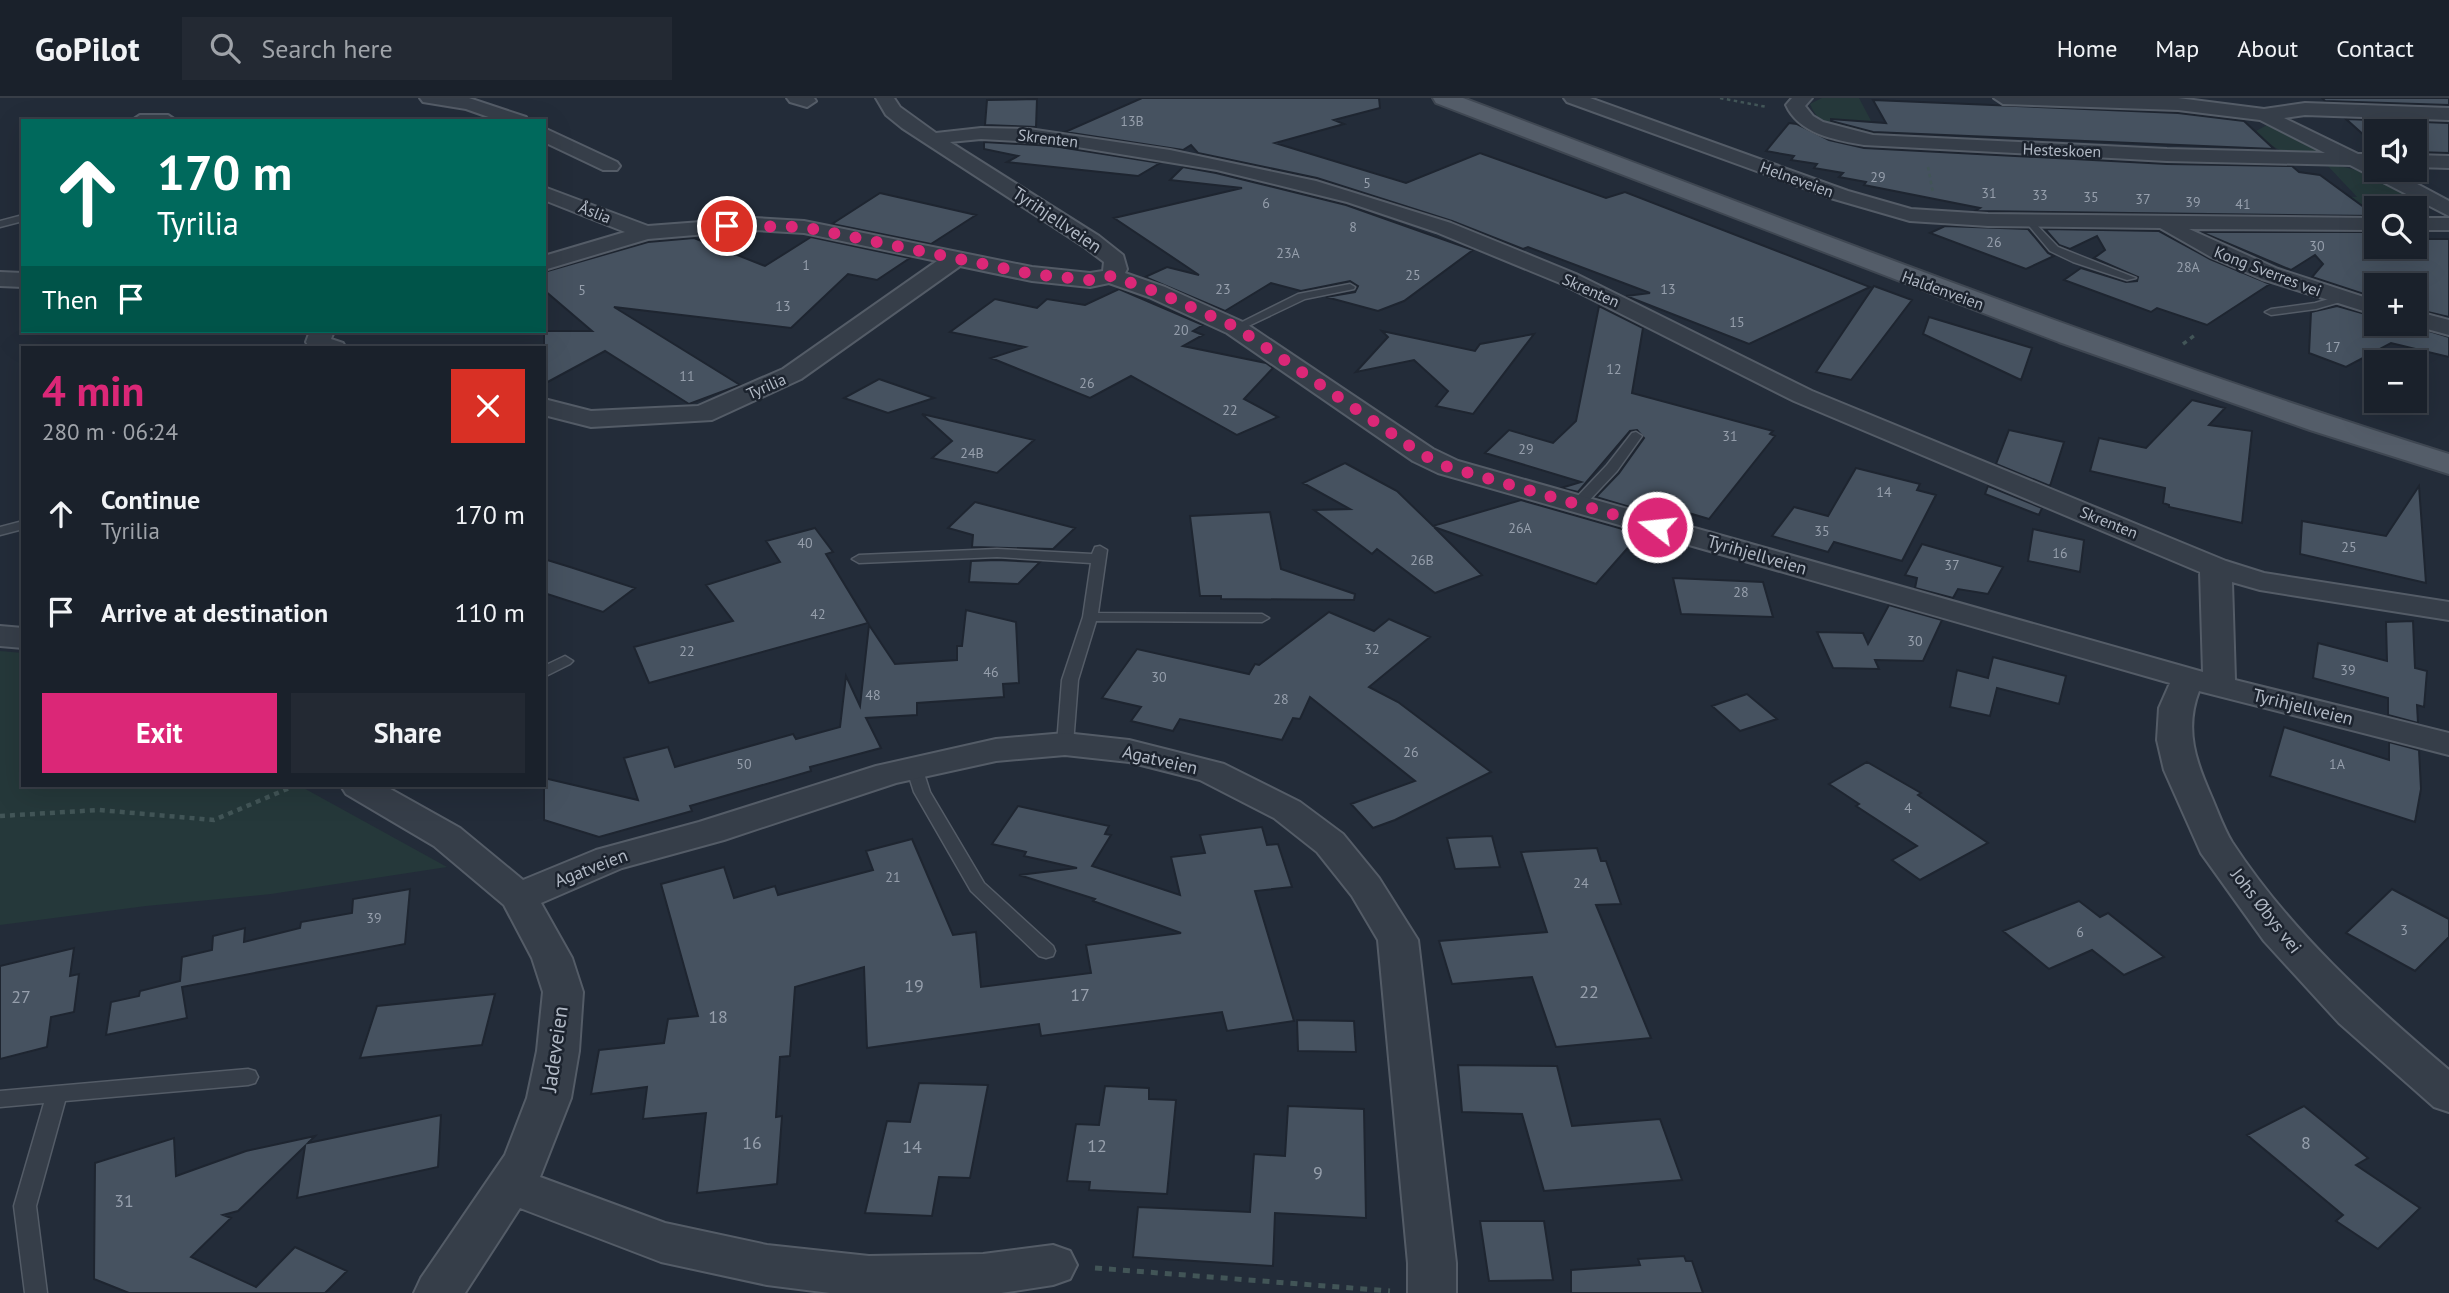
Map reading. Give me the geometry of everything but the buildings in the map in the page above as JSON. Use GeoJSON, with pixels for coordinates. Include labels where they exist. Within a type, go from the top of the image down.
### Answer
{"type":"FeatureCollection","features":[{"type":"Feature","properties":{"kind":"main road","name":"Haldenveien"},"geometry":{"type":"LineString","coordinates":[[1444,98],[1921,282],[2151,367],[2449,464]]}},
{"type":"Feature","properties":{"kind":"street"},"geometry":{"type":"LineString","coordinates":[[429,98],[469,104],[513,119]]}},
{"type":"Feature","properties":{"kind":"street","name":"Tyrihjellveien"},"geometry":{"type":"LineString","coordinates":[[885,98],[892,111],[1091,241],[1115,260],[1116,269],[1111,276],[1157,292],[1236,327],[1423,455],[1448,467],[2203,682],[2449,744]]}},
{"type":"Feature","properties":{"kind":"street","name":"Helneveien"},"geometry":{"type":"LineString","coordinates":[[1573,98],[1841,195],[1910,215],[2030,221],[2364,224]]}},
{"type":"Feature","properties":{"kind":"street","name":"Hesteskoen"},"geometry":{"type":"LineString","coordinates":[[1803,98],[1795,105],[1796,111],[1824,129],[1856,138],[1911,144],[2364,160]]}},
{"type":"Feature","properties":{"kind":"street","name":"Hesteskoen"},"geometry":{"type":"LineString","coordinates":[[2003,98],[2178,104],[2264,115],[2305,109],[2449,114]]}},
{"type":"Feature","properties":{"kind":"street","name":"Hesteskoen"},"geometry":{"type":"LineString","coordinates":[[2264,115],[2414,189],[2449,210]]}},
{"type":"Feature","properties":{"kind":"street","name":"Skrenten"},"geometry":{"type":"LineString","coordinates":[[933,139],[1000,133],[1032,134],[1151,152],[1273,175],[1398,211],[1490,244],[1617,302],[1802,395],[2215,567],[2260,580],[2449,611]]}},
{"type":"Feature","properties":{"kind":"street"},"geometry":{"type":"LineString","coordinates":[[546,135],[610,166]]}},
{"type":"Feature","properties":{"kind":"street"},"geometry":{"type":"LineString","coordinates":[[2427,162],[2449,162]]}},
{"type":"Feature","properties":{"kind":"street","name":"Åslia"},"geometry":{"type":"LineString","coordinates":[[546,194],[646,233]]}},
{"type":"Feature","properties":{"kind":"street","name":"Kong Sverres vei"},"geometry":{"type":"LineString","coordinates":[[2164,223],[2194,241],[2241,262],[2364,304]]}},
{"type":"Feature","properties":{"kind":"street"},"geometry":{"type":"LineString","coordinates":[[546,261],[646,233],[754,224],[804,227],[1032,274],[1090,280],[1111,276]]}},
{"type":"Feature","properties":{"kind":"street"},"geometry":{"type":"LineString","coordinates":[[2427,224],[2449,224]]}},
{"type":"Feature","properties":{"kind":"street","name":"Tyrilia"},"geometry":{"type":"LineString","coordinates":[[546,408],[591,419],[703,414],[792,374],[956,258]]}},
{"type":"Feature","properties":{"kind":"street"},"geometry":{"type":"LineString","coordinates":[[0,279],[21,280]]}},
{"type":"Feature","properties":{"kind":"street"},"geometry":{"type":"LineString","coordinates":[[2427,322],[2449,328]]}},
{"type":"Feature","properties":{"kind":"street"},"geometry":{"type":"LineString","coordinates":[[321,333],[318,342],[329,346]]}},
{"type":"Feature","properties":{"kind":"street"},"geometry":{"type":"LineString","coordinates":[[2203,682],[2218,598],[2215,567]]}},
{"type":"Feature","properties":{"kind":"street"},"geometry":{"type":"LineString","coordinates":[[0,636],[21,638]]}},
{"type":"Feature","properties":{"kind":"street","name":"Johs Øbys vei"},"geometry":{"type":"LineString","coordinates":[[2203,682],[2176,708],[2174,740],[2182,770],[2214,844],[2278,931],[2354,1013],[2449,1095]]}},
{"type":"Feature","properties":{"kind":"street","name":"Agatveien"},"geometry":{"type":"LineString","coordinates":[[519,897],[609,859],[710,831],[914,767],[996,750],[1065,744],[1129,751],[1212,772],[1287,810],[1330,843],[1366,887],[1398,940],[1432,1263],[1432,1293]]}},
{"type":"Feature","properties":{"kind":"street","name":"Jadeveien"},"geometry":{"type":"LineString","coordinates":[[361,787],[447,837],[519,897],[552,958],[563,992],[558,1051],[549,1098],[525,1163],[438,1293]]}},
{"type":"Feature","properties":{"kind":"street"},"geometry":{"type":"LineString","coordinates":[[511,1186],[563,1203],[661,1242],[767,1265],[869,1277],[983,1275],[1053,1265]]}},
{"type":"Feature","properties":{"kind":"lane"},"geometry":{"type":"LineString","coordinates":[[0,224],[21,219]]}},
{"type":"Feature","properties":{"kind":"lane"},"geometry":{"type":"LineString","coordinates":[[2030,221],[2054,249],[2077,260],[2131,278]]}},
{"type":"Feature","properties":{"kind":"lane"},"geometry":{"type":"LineString","coordinates":[[1236,327],[1302,296],[1350,287]]}},
{"type":"Feature","properties":{"kind":"lane"},"geometry":{"type":"LineString","coordinates":[[2271,312],[2316,306],[2343,298]]}},
{"type":"Feature","properties":{"kind":"lane"},"geometry":{"type":"LineString","coordinates":[[1578,504],[1612,468],[1636,436]]}},
{"type":"Feature","properties":{"kind":"lane"},"geometry":{"type":"LineString","coordinates":[[0,531],[21,526]]}},
{"type":"Feature","properties":{"kind":"lane"},"geometry":{"type":"LineString","coordinates":[[859,559],[997,553],[1099,555],[1090,617],[1070,680],[1065,744]]}},
{"type":"Feature","properties":{"kind":"lane"},"geometry":{"type":"LineString","coordinates":[[1090,617],[1262,618]]}},
{"type":"Feature","properties":{"kind":"lane"},"geometry":{"type":"LineString","coordinates":[[546,671],[565,661]]}},
{"type":"Feature","properties":{"kind":"lane"},"geometry":{"type":"LineString","coordinates":[[914,767],[922,792],[977,887],[1046,951]]}},
{"type":"Feature","properties":{"kind":"lane"},"geometry":{"type":"LineString","coordinates":[[0,1099],[248,1077]]}},
{"type":"Feature","properties":{"kind":"lane"},"geometry":{"type":"LineString","coordinates":[[36,1293],[25,1206],[57,1094]]}},
{"type":"Feature","properties":{"kind":"path"},"geometry":{"type":"LineString","coordinates":[[1720,98],[1771,108]]}},
{"type":"Feature","properties":{"kind":"path"},"geometry":{"type":"LineString","coordinates":[[1910,215],[1920,212],[1930,204],[1933,197],[1930,170],[1923,156],[1925,151],[1911,144]]}},
{"type":"Feature","properties":{"kind":"path"},"geometry":{"type":"LineString","coordinates":[[0,816],[99,810],[214,820],[292,787]]}},
{"type":"Feature","properties":{"kind":"path"},"geometry":{"type":"LineString","coordinates":[[1053,1265],[1395,1291]]}},
{"type":"Feature","properties":{"kind":"shaded area"},"geometry":{"type":"Polygon","coordinates":[[[1822,98],[1859,98],[1879,136],[1848,133],[1829,126],[1821,120],[1810,104],[1822,98]]]}},
{"type":"Feature","properties":{"kind":"shaded area"},"geometry":{"type":"Polygon","coordinates":[[[2269,124],[2319,147],[2314,154],[2282,151],[2256,131],[2269,124]]]}},
{"type":"Feature","properties":{"kind":"shaded area"},"geometry":{"type":"Polygon","coordinates":[[[2326,164],[2364,172],[2364,182],[2389,182],[2412,196],[2364,196],[2364,219],[2281,219],[2260,194],[2357,197],[2326,164]]]}},
{"type":"Feature","properties":{"kind":"shaded area"},"geometry":{"type":"Polygon","coordinates":[[[0,651],[21,653],[21,787],[302,787],[447,867],[271,894],[146,906],[0,925],[0,651]]]}},
{"type":"Feature","properties":{"kind":"route"},"geometry":{"type":"LineString","coordinates":[[727,226],[754,224],[804,227],[1032,274],[1090,280],[1111,276],[1157,292],[1236,327],[1423,455],[1448,467],[1657,527]]}}]}
